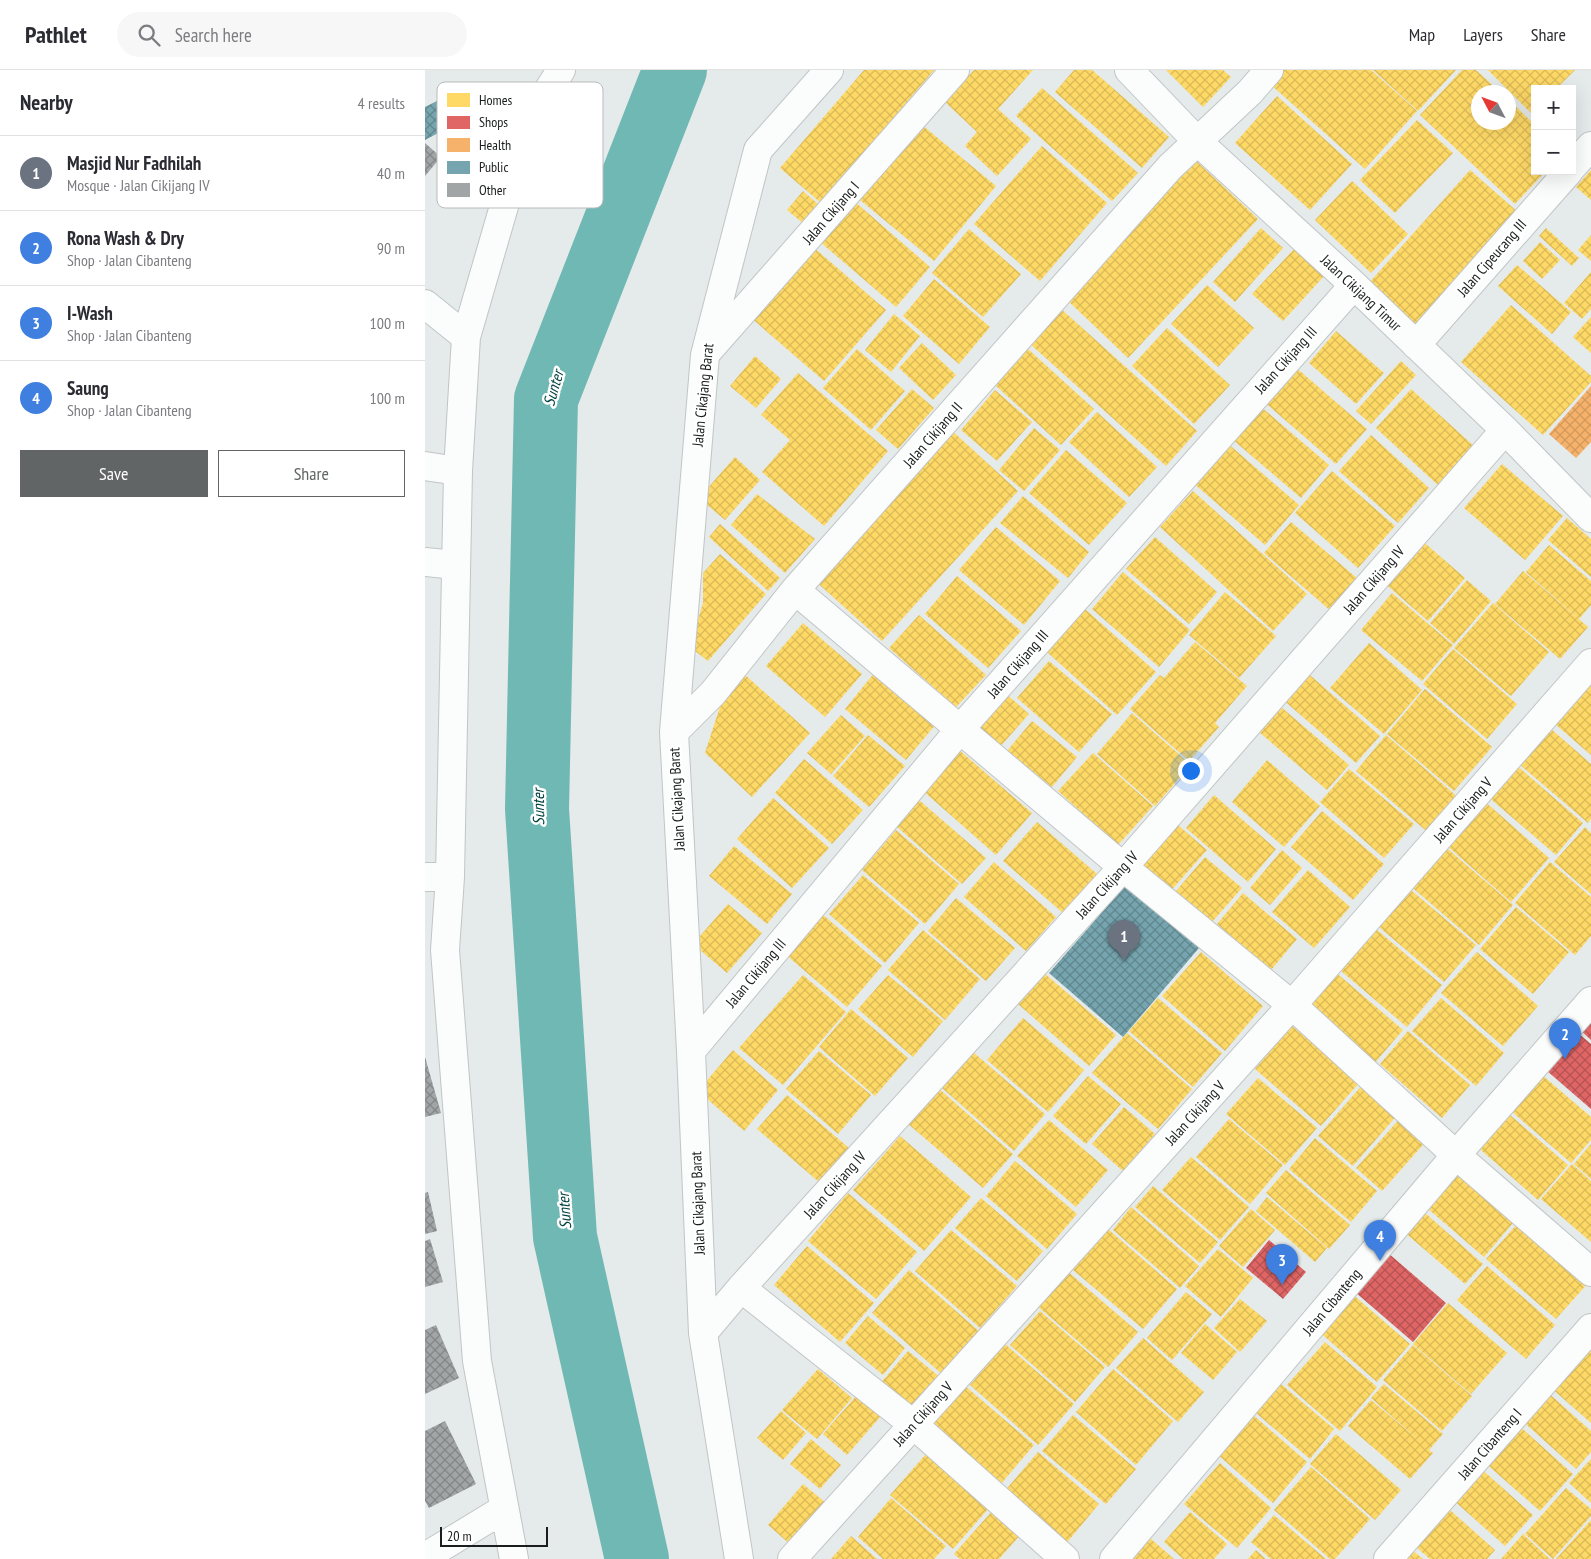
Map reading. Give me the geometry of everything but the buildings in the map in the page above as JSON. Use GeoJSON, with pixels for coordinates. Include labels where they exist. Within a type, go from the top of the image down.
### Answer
{"type":"FeatureCollection","features":[{"type":"Feature","properties":{"kind":"street"},"geometry":{"type":"LineString","coordinates":[[553,82],[561,70]]}},
{"type":"Feature","properties":{"kind":"street","name":"Jalan Cikajang Barat"},"geometry":{"type":"LineString","coordinates":[[739,1559],[703,1333],[691,1051],[673,732],[705,354],[758,150],[829,70]]}},
{"type":"Feature","properties":{"kind":"street","name":"Jalan Cikijang I"},"geometry":{"type":"LineString","coordinates":[[705,354],[955,70]]}},
{"type":"Feature","properties":{"kind":"street","name":"Jalan Cikijang Timur"},"geometry":{"type":"LineString","coordinates":[[1129,70],[1196,140],[1354,285],[1505,430],[1591,518]]}},
{"type":"Feature","properties":{"kind":"street","name":"Jalan Cikijang II"},"geometry":{"type":"LineString","coordinates":[[673,732],[713,693],[795,590],[1169,167],[1250,92],[1269,70]]}},
{"type":"Feature","properties":{"kind":"street"},"geometry":{"type":"LineString","coordinates":[[1576,163],[1591,146]]}},
{"type":"Feature","properties":{"kind":"street","name":"Jalan Cipeucang III"},"geometry":{"type":"LineString","coordinates":[[1416,345],[1565,175]]}},
{"type":"Feature","properties":{"kind":"street"},"geometry":{"type":"LineString","coordinates":[[503,208],[466,337],[458,471],[456,565],[438,877],[477,1361],[513,1559]]}},
{"type":"Feature","properties":{"kind":"street","name":"Jalan Cikijang III"},"geometry":{"type":"LineString","coordinates":[[691,1051],[961,728],[1354,285]]}},
{"type":"Feature","properties":{"kind":"street"},"geometry":{"type":"LineString","coordinates":[[425,304],[466,337]]}},
{"type":"Feature","properties":{"kind":"street","name":"Jalan Cikijang IV"},"geometry":{"type":"LineString","coordinates":[[703,1333],[741,1288],[1123,868],[1505,430]]}},
{"type":"Feature","properties":{"kind":"street"},"geometry":{"type":"LineString","coordinates":[[425,466],[458,471]]}},
{"type":"Feature","properties":{"kind":"street"},"geometry":{"type":"LineString","coordinates":[[425,562],[456,565]]}},
{"type":"Feature","properties":{"kind":"street"},"geometry":{"type":"LineString","coordinates":[[795,590],[961,728],[1123,868],[1292,1005],[1457,1155],[1591,1272]]}},
{"type":"Feature","properties":{"kind":"street","name":"Jalan Cikijang V"},"geometry":{"type":"LineString","coordinates":[[793,1559],[1292,1005],[1591,663]]}},
{"type":"Feature","properties":{"kind":"street","name":"Jalan Cibanteng"},"geometry":{"type":"LineString","coordinates":[[1114,1559],[1591,1000]]}},
{"type":"Feature","properties":{"kind":"street"},"geometry":{"type":"LineString","coordinates":[[741,1288],[914,1425],[1065,1559]]}},
{"type":"Feature","properties":{"kind":"street","name":"Jalan Cibanteng I"},"geometry":{"type":"LineString","coordinates":[[1388,1559],[1591,1328]]}},
{"type":"Feature","properties":{"kind":"street"},"geometry":{"type":"LineString","coordinates":[[425,1557],[504,1509]]}},
{"type":"Feature","properties":{"kind":"waterway","name":"Sunter"},"geometry":{"type":"LineString","coordinates":[[637,1559],[565,1237],[537,809],[546,399],[675,70]]}},
{"type":"Feature","properties":{"kind":"place","name":"Masjid Nur Fadhilah"},"geometry":{"type":"Point","coordinates":[1124,961]}},
{"type":"Feature","properties":{"kind":"place","name":"Rona Wash & Dry"},"geometry":{"type":"Point","coordinates":[1565,1059]}},
{"type":"Feature","properties":{"kind":"place","name":"Saung"},"geometry":{"type":"Point","coordinates":[1380,1261]}},
{"type":"Feature","properties":{"kind":"place","name":"I-Wash"},"geometry":{"type":"Point","coordinates":[1282,1285]}}]}
